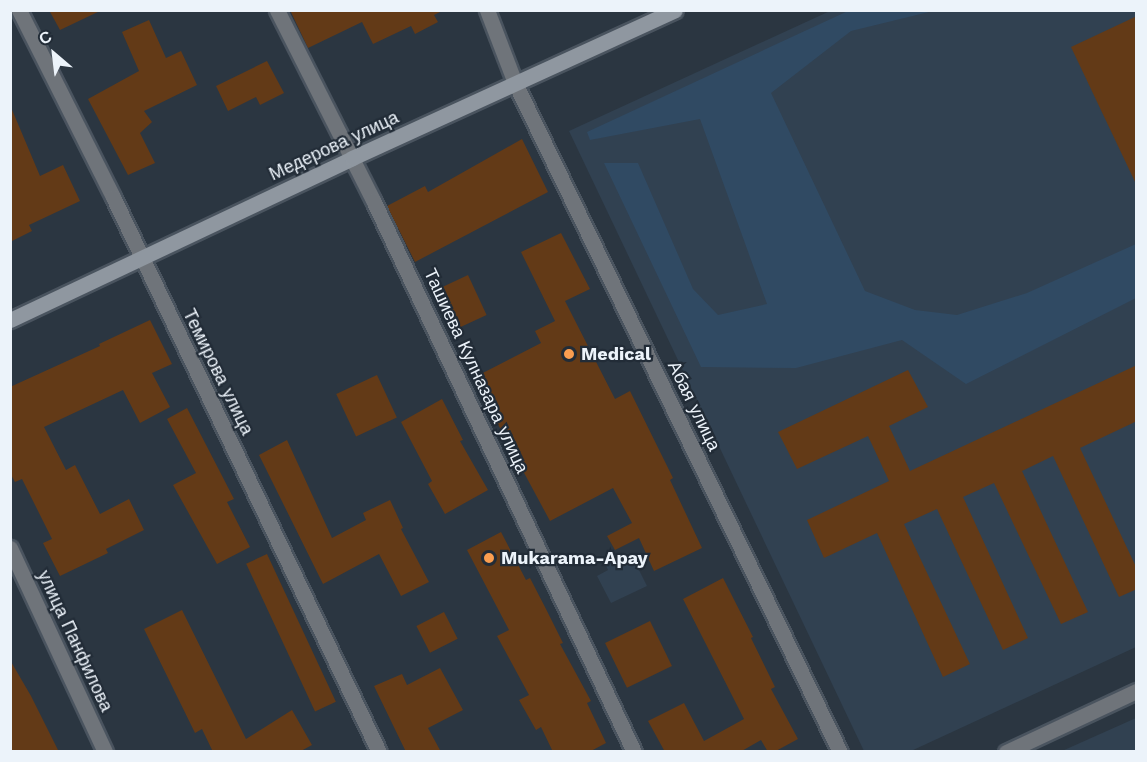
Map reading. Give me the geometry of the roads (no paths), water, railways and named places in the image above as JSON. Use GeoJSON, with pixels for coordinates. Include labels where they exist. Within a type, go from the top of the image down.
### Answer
{"type":"FeatureCollection","features":[{"type":"Feature","properties":{"kind":"main road","name":"Медерова улица"},"geometry":{"type":"LineString","coordinates":[[10,320],[352,158],[675,10]]}},
{"type":"Feature","properties":{"kind":"street","name":"Темирова улица"},"geometry":{"type":"LineString","coordinates":[[19,10],[379,752]]}},
{"type":"Feature","properties":{"kind":"street","name":"Ташиева Кулназара улица"},"geometry":{"type":"LineString","coordinates":[[277,10],[352,158],[634,752]]}},
{"type":"Feature","properties":{"kind":"street","name":"Абая улица"},"geometry":{"type":"LineString","coordinates":[[487,10],[515,83],[840,752]]}},
{"type":"Feature","properties":{"kind":"street","name":"улица Панфилова"},"geometry":{"type":"LineString","coordinates":[[10,548],[105,752]]}},
{"type":"Feature","properties":{"kind":"street"},"geometry":{"type":"LineString","coordinates":[[1006,752],[1137,691]]}},
{"type":"Feature","properties":{"kind":"place","name":"Medical"},"geometry":{"type":"Point","coordinates":[569,354]}},
{"type":"Feature","properties":{"kind":"place","name":"Mukarama-Apay"},"geometry":{"type":"Point","coordinates":[489,558]}}]}
